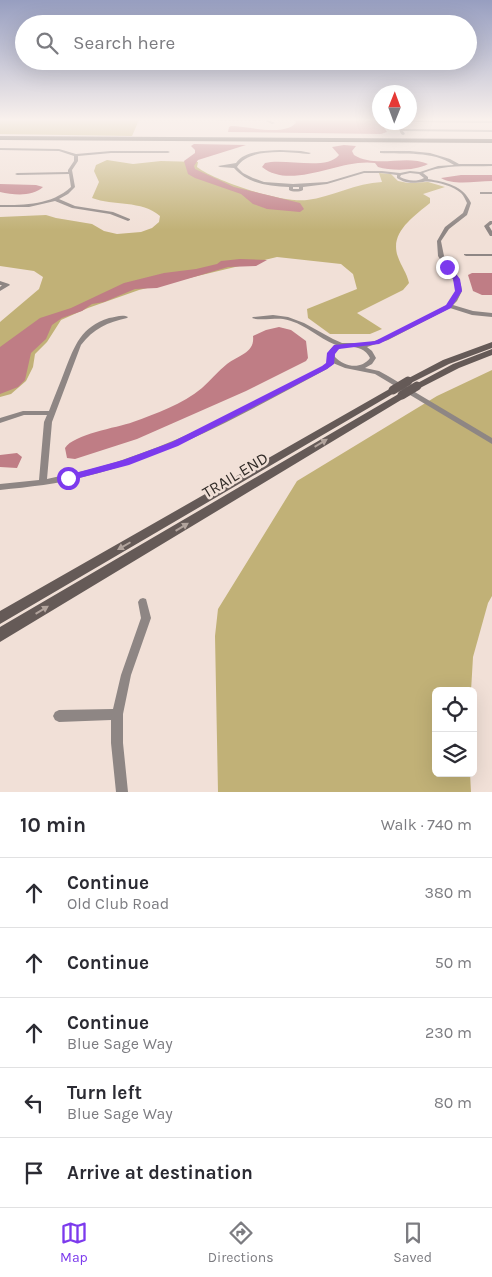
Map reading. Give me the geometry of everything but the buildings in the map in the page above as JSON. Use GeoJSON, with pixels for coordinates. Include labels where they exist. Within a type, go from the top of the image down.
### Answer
{"type":"FeatureCollection","features":[{"type":"Feature","properties":{"kind":"street"},"geometry":{"type":"LineString","coordinates":[[0,206],[34,204],[63,195],[73,187],[69,173],[70,168],[76,161],[76,157]]}},
{"type":"Feature","properties":{"kind":"street"},"geometry":{"type":"LineString","coordinates":[[248,157],[235,166],[239,173],[254,179],[291,185],[291,190],[297,191],[301,190],[301,185],[329,182],[366,172],[399,174],[407,172],[420,173],[435,168],[457,165],[492,166]]}},
{"type":"Feature","properties":{"kind":"street"},"geometry":{"type":"LineString","coordinates":[[447,157],[457,165]]}},
{"type":"Feature","properties":{"kind":"street"},"geometry":{"type":"LineString","coordinates":[[17,174],[69,173]]}},
{"type":"Feature","properties":{"kind":"street"},"geometry":{"type":"LineString","coordinates":[[420,173],[426,177],[425,180]]}},
{"type":"Feature","properties":{"kind":"street"},"geometry":{"type":"LineString","coordinates":[[358,368],[366,365],[372,358],[372,348],[377,343],[449,306],[457,296],[458,285],[441,256],[439,241],[447,228],[465,214],[469,203],[467,197],[460,190],[449,186],[425,180],[406,181],[399,178],[399,174]]}},
{"type":"Feature","properties":{"kind":"street"},"geometry":{"type":"LineString","coordinates":[[481,192],[492,192]]}},
{"type":"Feature","properties":{"kind":"street"},"geometry":{"type":"LineString","coordinates":[[54,199],[74,207],[111,213],[128,220]]}},
{"type":"Feature","properties":{"kind":"street"},"geometry":{"type":"LineString","coordinates":[[492,222],[486,225],[492,235]]}},
{"type":"Feature","properties":{"kind":"street"},"geometry":{"type":"LineString","coordinates":[[466,255],[492,255]]}},
{"type":"Feature","properties":{"kind":"street"},"geometry":{"type":"LineString","coordinates":[[0,283],[7,285],[0,289]]}},
{"type":"Feature","properties":{"kind":"street"},"geometry":{"type":"LineString","coordinates":[[449,306],[472,313],[492,316]]}},
{"type":"Feature","properties":{"kind":"street"},"geometry":{"type":"LineString","coordinates":[[377,343],[357,345],[334,343],[299,321],[289,317],[270,316],[255,318],[290,322],[325,342],[336,363],[377,372],[492,441]]}},
{"type":"Feature","properties":{"kind":"street"},"geometry":{"type":"LineString","coordinates":[[42,483],[47,432],[52,413],[78,345],[83,337],[104,322],[125,317]]}},
{"type":"Feature","properties":{"kind":"street"},"geometry":{"type":"LineString","coordinates":[[331,353],[344,345]]}},
{"type":"Feature","properties":{"kind":"street"},"geometry":{"type":"LineString","coordinates":[[357,345],[368,350],[377,372]]}},
{"type":"Feature","properties":{"kind":"street","name":"TRAIL END"},"geometry":{"type":"LineString","coordinates":[[0,618],[412,384],[446,362],[492,345]]}},
{"type":"Feature","properties":{"kind":"street","name":"TRAIL END"},"geometry":{"type":"LineString","coordinates":[[412,384],[492,352]]}},
{"type":"Feature","properties":{"kind":"street"},"geometry":{"type":"LineString","coordinates":[[0,487],[42,483],[103,469],[175,444],[325,368],[330,364],[331,353]]}},
{"type":"Feature","properties":{"kind":"street"},"geometry":{"type":"LineString","coordinates":[[325,368],[344,366]]}},
{"type":"Feature","properties":{"kind":"street","name":"TRAIL END"},"geometry":{"type":"LineString","coordinates":[[0,635],[398,392]]}},
{"type":"Feature","properties":{"kind":"street"},"geometry":{"type":"LineString","coordinates":[[0,421],[23,414],[52,413]]}},
{"type":"Feature","properties":{"kind":"street"},"geometry":{"type":"LineString","coordinates":[[122,792],[117,744],[117,714],[126,675],[146,618],[142,602]]}},
{"type":"Feature","properties":{"kind":"street"},"geometry":{"type":"LineString","coordinates":[[59,716],[117,714]]}},
{"type":"Feature","properties":{"kind":"shaded area"},"geometry":{"type":"Polygon","coordinates":[[[190,157],[208,157],[198,160],[194,166],[195,169],[234,187],[300,203],[304,209],[300,212],[267,209],[253,204],[241,194],[188,174],[184,161],[190,157]]]}},
{"type":"Feature","properties":{"kind":"shaded area"},"geometry":{"type":"Polygon","coordinates":[[[337,157],[358,157],[372,161],[410,160],[428,164],[417,168],[397,170],[378,167],[375,163],[361,163],[302,175],[287,176],[274,174],[262,167],[265,163],[273,162],[316,163],[333,160],[337,157]]]}},
{"type":"Feature","properties":{"kind":"shaded area"},"geometry":{"type":"Polygon","coordinates":[[[107,160],[133,164],[161,161],[198,162],[197,167],[206,173],[234,185],[266,195],[296,200],[307,200],[363,185],[382,182],[379,173],[391,174],[398,181],[408,183],[428,182],[445,187],[423,194],[430,198],[430,203],[404,226],[397,240],[398,257],[409,283],[403,290],[357,313],[382,329],[370,334],[330,334],[308,318],[307,309],[357,289],[353,274],[341,264],[277,257],[139,290],[88,308],[61,320],[47,342],[35,354],[33,367],[26,381],[11,394],[0,397],[0,322],[39,289],[43,277],[34,271],[0,266],[0,217],[46,215],[92,224],[104,231],[117,234],[141,232],[152,228],[159,222],[160,216],[153,211],[136,205],[92,198],[99,182],[94,171],[96,165],[107,160]]]}},
{"type":"Feature","properties":{"kind":"shaded area"},"geometry":{"type":"Polygon","coordinates":[[[461,175],[492,175],[492,181],[452,182],[441,178],[461,175]]]}},
{"type":"Feature","properties":{"kind":"shaded area"},"geometry":{"type":"Polygon","coordinates":[[[0,184],[36,185],[43,187],[28,194],[17,194],[0,192],[0,184]]]}},
{"type":"Feature","properties":{"kind":"shaded area"},"geometry":{"type":"Polygon","coordinates":[[[240,259],[267,260],[256,266],[228,267],[157,288],[135,289],[104,302],[92,304],[82,311],[62,318],[52,325],[46,339],[31,353],[25,380],[18,387],[0,394],[0,347],[40,318],[71,308],[124,283],[164,273],[196,269],[217,264],[221,261],[240,259]]]}},
{"type":"Feature","properties":{"kind":"shaded area"},"geometry":{"type":"Polygon","coordinates":[[[472,273],[492,273],[492,295],[482,295],[473,291],[468,275],[472,273]]]}},
{"type":"Feature","properties":{"kind":"shaded area"},"geometry":{"type":"Polygon","coordinates":[[[279,327],[291,330],[306,341],[308,358],[306,361],[246,391],[137,439],[75,459],[67,458],[65,448],[77,439],[142,419],[186,399],[202,388],[227,364],[249,350],[253,342],[253,336],[279,327]]]}},
{"type":"Feature","properties":{"kind":"shaded area"},"geometry":{"type":"Polygon","coordinates":[[[492,370],[492,596],[488,603],[473,657],[471,687],[432,687],[432,777],[470,777],[471,792],[218,792],[215,636],[218,609],[297,481],[437,396],[492,370]]]}},
{"type":"Feature","properties":{"kind":"shaded area"},"geometry":{"type":"Polygon","coordinates":[[[17,453],[22,457],[17,468],[0,467],[0,455],[17,453]]]}},
{"type":"Feature","properties":{"kind":"route"},"geometry":{"type":"LineString","coordinates":[[68,478],[150,454],[204,431],[325,368],[330,364],[331,353],[336,347],[348,344],[369,345],[377,343],[449,306],[459,291],[456,279],[447,267]]}}]}
